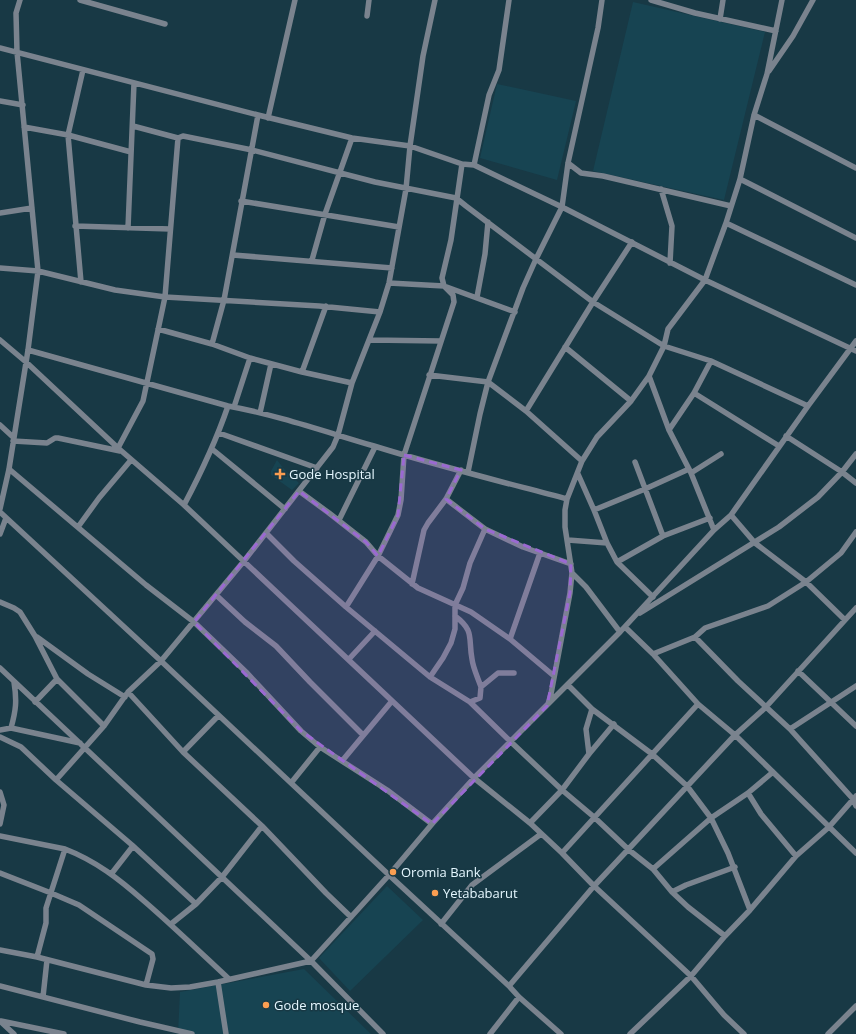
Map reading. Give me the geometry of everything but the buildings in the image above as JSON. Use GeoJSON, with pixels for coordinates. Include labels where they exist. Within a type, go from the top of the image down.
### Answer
{"type":"FeatureCollection","features":[{"type":"Feature","properties":{"kind":"street"},"geometry":{"type":"LineString","coordinates":[[0,509],[9,469],[28,350],[38,271],[17,52],[16,13],[20,0]]}},
{"type":"Feature","properties":{"kind":"street"},"geometry":{"type":"LineString","coordinates":[[80,0],[165,24]]}},
{"type":"Feature","properties":{"kind":"street"},"geometry":{"type":"LineString","coordinates":[[268,118],[295,0]]}},
{"type":"Feature","properties":{"kind":"street"},"geometry":{"type":"LineString","coordinates":[[367,16],[370,0]]}},
{"type":"Feature","properties":{"kind":"street"},"geometry":{"type":"LineString","coordinates":[[56,780],[86,748],[127,694],[162,661],[244,561],[333,447],[338,435],[352,383],[370,340],[389,283],[406,189],[410,146],[423,56],[435,0]]}},
{"type":"Feature","properties":{"kind":"street"},"geometry":{"type":"LineString","coordinates":[[474,165],[489,95],[499,70],[509,0]]}},
{"type":"Feature","properties":{"kind":"street"},"geometry":{"type":"LineString","coordinates":[[468,472],[488,382],[536,259],[562,207],[568,164],[598,28],[602,0]]}},
{"type":"Feature","properties":{"kind":"street"},"geometry":{"type":"LineString","coordinates":[[652,0],[720,19],[776,32]]}},
{"type":"Feature","properties":{"kind":"street"},"geometry":{"type":"LineString","coordinates":[[720,19],[723,0]]}},
{"type":"Feature","properties":{"kind":"street"},"geometry":{"type":"LineString","coordinates":[[547,706],[551,694],[570,593],[572,573],[565,510],[567,499],[582,461],[597,437],[631,400],[649,376],[664,346],[670,325],[686,307],[705,280],[740,179],[754,115],[767,74],[782,0]]}},
{"type":"Feature","properties":{"kind":"street"},"geometry":{"type":"LineString","coordinates":[[767,74],[793,36],[813,0]]}},
{"type":"Feature","properties":{"kind":"street"},"geometry":{"type":"LineString","coordinates":[[0,48],[268,118],[352,138],[410,146],[462,164],[474,165],[562,207],[670,263],[854,350]]}},
{"type":"Feature","properties":{"kind":"street"},"geometry":{"type":"LineString","coordinates":[[81,282],[68,135],[84,70]]}},
{"type":"Feature","properties":{"kind":"street"},"geometry":{"type":"LineString","coordinates":[[128,228],[134,83]]}},
{"type":"Feature","properties":{"kind":"street"},"geometry":{"type":"LineString","coordinates":[[0,101],[23,105]]}},
{"type":"Feature","properties":{"kind":"street"},"geometry":{"type":"LineString","coordinates":[[212,344],[224,300],[258,115]]}},
{"type":"Feature","properties":{"kind":"street"},"geometry":{"type":"LineString","coordinates":[[754,115],[856,168]]}},
{"type":"Feature","properties":{"kind":"street"},"geometry":{"type":"LineString","coordinates":[[132,126],[178,138],[183,136],[252,150],[406,189],[456,198],[593,302],[664,346],[711,361],[808,406]]}},
{"type":"Feature","properties":{"kind":"street"},"geometry":{"type":"LineString","coordinates":[[24,127],[68,135],[131,152]]}},
{"type":"Feature","properties":{"kind":"street"},"geometry":{"type":"LineString","coordinates":[[119,449],[144,401],[146,384],[165,297],[178,138]]}},
{"type":"Feature","properties":{"kind":"street"},"geometry":{"type":"LineString","coordinates":[[312,260],[325,214],[352,138]]}},
{"type":"Feature","properties":{"kind":"street"},"geometry":{"type":"LineString","coordinates":[[346,606],[378,556],[398,515],[401,500],[404,454],[454,298],[444,286],[442,278],[452,240],[456,198],[462,164]]}},
{"type":"Feature","properties":{"kind":"street"},"geometry":{"type":"LineString","coordinates":[[568,164],[582,174],[603,176],[731,206]]}},
{"type":"Feature","properties":{"kind":"street"},"geometry":{"type":"LineString","coordinates":[[740,179],[856,238]]}},
{"type":"Feature","properties":{"kind":"street"},"geometry":{"type":"LineString","coordinates":[[661,189],[672,226],[670,263]]}},
{"type":"Feature","properties":{"kind":"street"},"geometry":{"type":"LineString","coordinates":[[241,201],[399,227]]}},
{"type":"Feature","properties":{"kind":"street"},"geometry":{"type":"LineString","coordinates":[[0,213],[32,208]]}},
{"type":"Feature","properties":{"kind":"street"},"geometry":{"type":"LineString","coordinates":[[477,297],[485,254],[488,222]]}},
{"type":"Feature","properties":{"kind":"street"},"geometry":{"type":"LineString","coordinates":[[726,223],[856,285]]}},
{"type":"Feature","properties":{"kind":"street"},"geometry":{"type":"LineString","coordinates":[[76,226],[170,228]]}},
{"type":"Feature","properties":{"kind":"street"},"geometry":{"type":"LineString","coordinates":[[526,411],[632,242]]}},
{"type":"Feature","properties":{"kind":"street"},"geometry":{"type":"LineString","coordinates":[[233,255],[312,260],[392,268]]}},
{"type":"Feature","properties":{"kind":"street"},"geometry":{"type":"LineString","coordinates":[[0,268],[38,271],[115,290],[165,297],[326,306],[380,312]]}},
{"type":"Feature","properties":{"kind":"street"},"geometry":{"type":"LineString","coordinates":[[389,283],[444,286],[515,312]]}},
{"type":"Feature","properties":{"kind":"street"},"geometry":{"type":"LineString","coordinates":[[302,372],[326,306]]}},
{"type":"Feature","properties":{"kind":"street"},"geometry":{"type":"LineString","coordinates":[[158,329],[212,344],[271,364],[352,383]]}},
{"type":"Feature","properties":{"kind":"street"},"geometry":{"type":"LineString","coordinates":[[0,340],[26,362],[131,460],[184,505],[474,778],[530,823],[594,886],[691,976],[724,1014],[744,1034]]}},
{"type":"Feature","properties":{"kind":"street"},"geometry":{"type":"LineString","coordinates":[[370,340],[441,341]]}},
{"type":"Feature","properties":{"kind":"street"},"geometry":{"type":"LineString","coordinates":[[0,950],[47,960],[146,985],[171,988],[190,987],[218,982],[310,961],[352,917],[432,824],[474,778],[625,627],[714,530],[731,515],[808,406],[854,350],[856,341]]}},
{"type":"Feature","properties":{"kind":"street"},"geometry":{"type":"LineString","coordinates":[[565,348],[631,400]]}},
{"type":"Feature","properties":{"kind":"street"},"geometry":{"type":"LineString","coordinates":[[28,350],[146,384],[231,407],[260,413],[375,447],[567,499]]}},
{"type":"Feature","properties":{"kind":"street"},"geometry":{"type":"LineString","coordinates":[[184,505],[198,479],[231,407],[250,358]]}},
{"type":"Feature","properties":{"kind":"street"},"geometry":{"type":"LineString","coordinates":[[669,430],[694,393],[711,361]]}},
{"type":"Feature","properties":{"kind":"street"},"geometry":{"type":"LineString","coordinates":[[260,413],[271,364]]}},
{"type":"Feature","properties":{"kind":"street"},"geometry":{"type":"LineString","coordinates":[[429,375],[488,382],[526,411],[582,461]]}},
{"type":"Feature","properties":{"kind":"street"},"geometry":{"type":"LineString","coordinates":[[649,376],[669,430],[690,471],[714,530]]}},
{"type":"Feature","properties":{"kind":"street"},"geometry":{"type":"LineString","coordinates":[[694,393],[779,446]]}},
{"type":"Feature","properties":{"kind":"street"},"geometry":{"type":"LineString","coordinates":[[0,425],[13,439],[47,443],[55,438],[58,438],[119,449]]}},
{"type":"Feature","properties":{"kind":"street"},"geometry":{"type":"LineString","coordinates":[[218,433],[317,468]]}},
{"type":"Feature","properties":{"kind":"street"},"geometry":{"type":"LineString","coordinates":[[786,436],[842,472],[856,483]]}},
{"type":"Feature","properties":{"kind":"street"},"geometry":{"type":"LineString","coordinates":[[339,520],[375,447]]}},
{"type":"Feature","properties":{"kind":"street"},"geometry":{"type":"LineString","coordinates":[[212,449],[285,509]]}},
{"type":"Feature","properties":{"kind":"street"},"geometry":{"type":"LineString","coordinates":[[594,510],[690,471],[721,454]]}},
{"type":"Feature","properties":{"kind":"street"},"geometry":{"type":"LineString","coordinates":[[633,618],[779,527],[818,497],[842,472],[856,454]]}},
{"type":"Feature","properties":{"kind":"street"},"geometry":{"type":"LineString","coordinates":[[78,527],[99,498],[131,460]]}},
{"type":"Feature","properties":{"kind":"street"},"geometry":{"type":"LineString","coordinates":[[634,462],[663,536]]}},
{"type":"Feature","properties":{"kind":"street"},"geometry":{"type":"LineString","coordinates":[[9,469],[146,585],[194,622],[246,672],[296,725],[320,746],[387,790],[432,824]]}},
{"type":"Feature","properties":{"kind":"street"},"geometry":{"type":"LineString","coordinates":[[412,584],[424,530],[446,500],[461,470]]}},
{"type":"Feature","properties":{"kind":"street"},"geometry":{"type":"LineString","coordinates":[[578,474],[607,544],[617,562],[653,597]]}},
{"type":"Feature","properties":{"kind":"street"},"geometry":{"type":"LineString","coordinates":[[299,492],[339,520],[366,542],[378,556],[412,584],[471,612],[510,639],[554,676]]}},
{"type":"Feature","properties":{"kind":"street"},"geometry":{"type":"LineString","coordinates":[[446,500],[485,529],[540,553],[571,564]]}},
{"type":"Feature","properties":{"kind":"street"},"geometry":{"type":"LineString","coordinates":[[0,512],[162,661],[218,716],[509,986],[519,998],[561,1034]]}},
{"type":"Feature","properties":{"kind":"street"},"geometry":{"type":"LineString","coordinates":[[731,515],[755,542],[806,582],[845,620]]}},
{"type":"Feature","properties":{"kind":"street"},"geometry":{"type":"LineString","coordinates":[[0,534],[6,518]]}},
{"type":"Feature","properties":{"kind":"street"},"geometry":{"type":"LineString","coordinates":[[617,562],[663,536],[710,518]]}},
{"type":"Feature","properties":{"kind":"street"},"geometry":{"type":"LineString","coordinates":[[430,677],[451,644],[455,629],[455,605],[463,588],[470,563],[485,529]]}},
{"type":"Feature","properties":{"kind":"street"},"geometry":{"type":"LineString","coordinates":[[653,654],[695,637],[705,628],[768,606],[806,582],[841,553],[856,532]]}},
{"type":"Feature","properties":{"kind":"street"},"geometry":{"type":"LineString","coordinates":[[266,533],[294,561],[430,677],[470,702],[562,790],[594,817],[629,850],[653,869],[672,892],[688,907],[725,936]]}},
{"type":"Feature","properties":{"kind":"street"},"geometry":{"type":"LineString","coordinates":[[568,540],[607,544]]}},
{"type":"Feature","properties":{"kind":"street"},"geometry":{"type":"LineString","coordinates":[[510,639],[540,553]]}},
{"type":"Feature","properties":{"kind":"street"},"geometry":{"type":"LineString","coordinates":[[572,573],[586,586],[620,632]]}},
{"type":"Feature","properties":{"kind":"street"},"geometry":{"type":"LineString","coordinates":[[216,595],[245,622],[276,646],[363,735]]}},
{"type":"Feature","properties":{"kind":"street"},"geometry":{"type":"LineString","coordinates":[[0,602],[20,612],[35,636],[58,679],[104,726]]}},
{"type":"Feature","properties":{"kind":"street"},"geometry":{"type":"LineString","coordinates":[[509,986],[594,886],[735,735],[765,708],[856,608]]}},
{"type":"Feature","properties":{"kind":"street"},"geometry":{"type":"LineString","coordinates":[[455,616],[465,624],[470,635],[472,660],[481,687],[480,698],[470,702]]}},
{"type":"Feature","properties":{"kind":"street"},"geometry":{"type":"LineString","coordinates":[[625,627],[653,654],[698,704],[735,735],[856,853]]}},
{"type":"Feature","properties":{"kind":"street"},"geometry":{"type":"LineString","coordinates":[[349,659],[375,631]]}},
{"type":"Feature","properties":{"kind":"street"},"geometry":{"type":"LineString","coordinates":[[35,636],[88,674],[127,694],[183,752],[262,826],[326,893],[352,917]]}},
{"type":"Feature","properties":{"kind":"street"},"geometry":{"type":"LineString","coordinates":[[695,637],[765,708],[790,729],[854,798],[856,806]]}},
{"type":"Feature","properties":{"kind":"street"},"geometry":{"type":"LineString","coordinates":[[0,668],[310,961],[383,1034]]}},
{"type":"Feature","properties":{"kind":"street"},"geometry":{"type":"LineString","coordinates":[[798,671],[856,726]]}},
{"type":"Feature","properties":{"kind":"street"},"geometry":{"type":"LineString","coordinates":[[481,687],[498,672],[514,674]]}},
{"type":"Feature","properties":{"kind":"street"},"geometry":{"type":"LineString","coordinates":[[35,702],[58,679]]}},
{"type":"Feature","properties":{"kind":"street"},"geometry":{"type":"LineString","coordinates":[[11,728],[17,697],[13,681]]}},
{"type":"Feature","properties":{"kind":"street"},"geometry":{"type":"LineString","coordinates":[[568,684],[592,708],[652,754],[687,786],[711,818],[735,868],[750,910]]}},
{"type":"Feature","properties":{"kind":"street"},"geometry":{"type":"LineString","coordinates":[[790,729],[856,686]]}},
{"type":"Feature","properties":{"kind":"street"},"geometry":{"type":"LineString","coordinates":[[342,761],[392,701]]}},
{"type":"Feature","properties":{"kind":"street"},"geometry":{"type":"LineString","coordinates":[[562,853],[698,704]]}},
{"type":"Feature","properties":{"kind":"street"},"geometry":{"type":"LineString","coordinates":[[588,754],[586,729],[592,708]]}},
{"type":"Feature","properties":{"kind":"street"},"geometry":{"type":"LineString","coordinates":[[183,752],[218,716]]}},
{"type":"Feature","properties":{"kind":"street"},"geometry":{"type":"LineString","coordinates":[[530,823],[562,790],[588,754],[614,724]]}},
{"type":"Feature","properties":{"kind":"street"},"geometry":{"type":"LineString","coordinates":[[0,730],[11,728],[80,743]]}},
{"type":"Feature","properties":{"kind":"street"},"geometry":{"type":"LineString","coordinates":[[0,737],[21,747],[196,904]]}},
{"type":"Feature","properties":{"kind":"street"},"geometry":{"type":"LineString","coordinates":[[291,783],[320,746]]}},
{"type":"Feature","properties":{"kind":"street"},"geometry":{"type":"LineString","coordinates":[[653,869],[711,818],[748,793],[773,772]]}},
{"type":"Feature","properties":{"kind":"street"},"geometry":{"type":"LineString","coordinates":[[0,792],[4,805],[0,824]]}},
{"type":"Feature","properties":{"kind":"street"},"geometry":{"type":"LineString","coordinates":[[748,793],[761,814],[796,856]]}},
{"type":"Feature","properties":{"kind":"street"},"geometry":{"type":"LineString","coordinates":[[630,1034],[691,976],[796,856],[829,827],[854,798]]}},
{"type":"Feature","properties":{"kind":"street"},"geometry":{"type":"LineString","coordinates":[[171,924],[196,904],[222,877],[262,826]]}},
{"type":"Feature","properties":{"kind":"street"},"geometry":{"type":"LineString","coordinates":[[441,924],[472,884],[541,834]]}},
{"type":"Feature","properties":{"kind":"street"},"geometry":{"type":"LineString","coordinates":[[0,836],[65,848],[112,873],[171,924],[229,979]]}},
{"type":"Feature","properties":{"kind":"street"},"geometry":{"type":"LineString","coordinates":[[112,873],[133,846]]}},
{"type":"Feature","properties":{"kind":"street"},"geometry":{"type":"LineString","coordinates":[[37,958],[46,923],[46,908],[65,848]]}},
{"type":"Feature","properties":{"kind":"street"},"geometry":{"type":"LineString","coordinates":[[672,892],[686,885],[735,868]]}},
{"type":"Feature","properties":{"kind":"street"},"geometry":{"type":"LineString","coordinates":[[0,873],[79,905],[152,954],[153,959],[146,985]]}},
{"type":"Feature","properties":{"kind":"street"},"geometry":{"type":"LineString","coordinates":[[43,997],[47,960]]}},
{"type":"Feature","properties":{"kind":"street"},"geometry":{"type":"LineString","coordinates":[[218,982],[226,1034]]}},
{"type":"Feature","properties":{"kind":"street"},"geometry":{"type":"LineString","coordinates":[[0,986],[192,1034]]}},
{"type":"Feature","properties":{"kind":"street"},"geometry":{"type":"LineString","coordinates":[[490,1034],[519,998]]}},
{"type":"Feature","properties":{"kind":"street"},"geometry":{"type":"LineString","coordinates":[[828,1034],[856,1006]]}},
{"type":"Feature","properties":{"kind":"street"},"geometry":{"type":"LineString","coordinates":[[0,1021],[14,1034]]}},
{"type":"Feature","properties":{"kind":"street"},"geometry":{"type":"LineString","coordinates":[[0,1021],[64,1034]]}},
{"type":"Feature","properties":{"kind":"highlighted area"},"geometry":{"type":"Polygon","coordinates":[[[404,455],[461,470],[446,499],[485,529],[571,564],[570,593],[547,706],[432,824],[301,731],[194,622],[299,491],[366,542],[378,556],[398,515],[404,455]]]}},
{"type":"Feature","properties":{"kind":"shaded area"},"geometry":{"type":"Polygon","coordinates":[[[633,2],[765,32],[724,200],[593,171],[633,2]]]}},
{"type":"Feature","properties":{"kind":"shaded area"},"geometry":{"type":"Polygon","coordinates":[[[497,84],[576,101],[557,180],[480,158],[497,84]]]}},
{"type":"Feature","properties":{"kind":"shaded area","name":"Gode Hospital"},"geometry":{"type":"Polygon","coordinates":[[[277,460],[299,483],[292,490],[271,475],[271,471],[277,460]]]}},
{"type":"Feature","properties":{"kind":"shaded area"},"geometry":{"type":"Polygon","coordinates":[[[387,886],[423,920],[350,991],[319,958],[387,886]]]}},
{"type":"Feature","properties":{"kind":"shaded area"},"geometry":{"type":"Polygon","coordinates":[[[304,969],[371,1034],[178,1034],[180,992],[304,969]]]}},
{"type":"Feature","properties":{"kind":"place","name":"Gode Hospital"},"geometry":{"type":"Point","coordinates":[280,474]}},
{"type":"Feature","properties":{"kind":"place","name":"Oromia Bank"},"geometry":{"type":"Point","coordinates":[393,872]}},
{"type":"Feature","properties":{"kind":"place","name":"Yetababarut"},"geometry":{"type":"Point","coordinates":[435,893]}},
{"type":"Feature","properties":{"kind":"place","name":"Gode mosque"},"geometry":{"type":"Point","coordinates":[266,1005]}}]}
